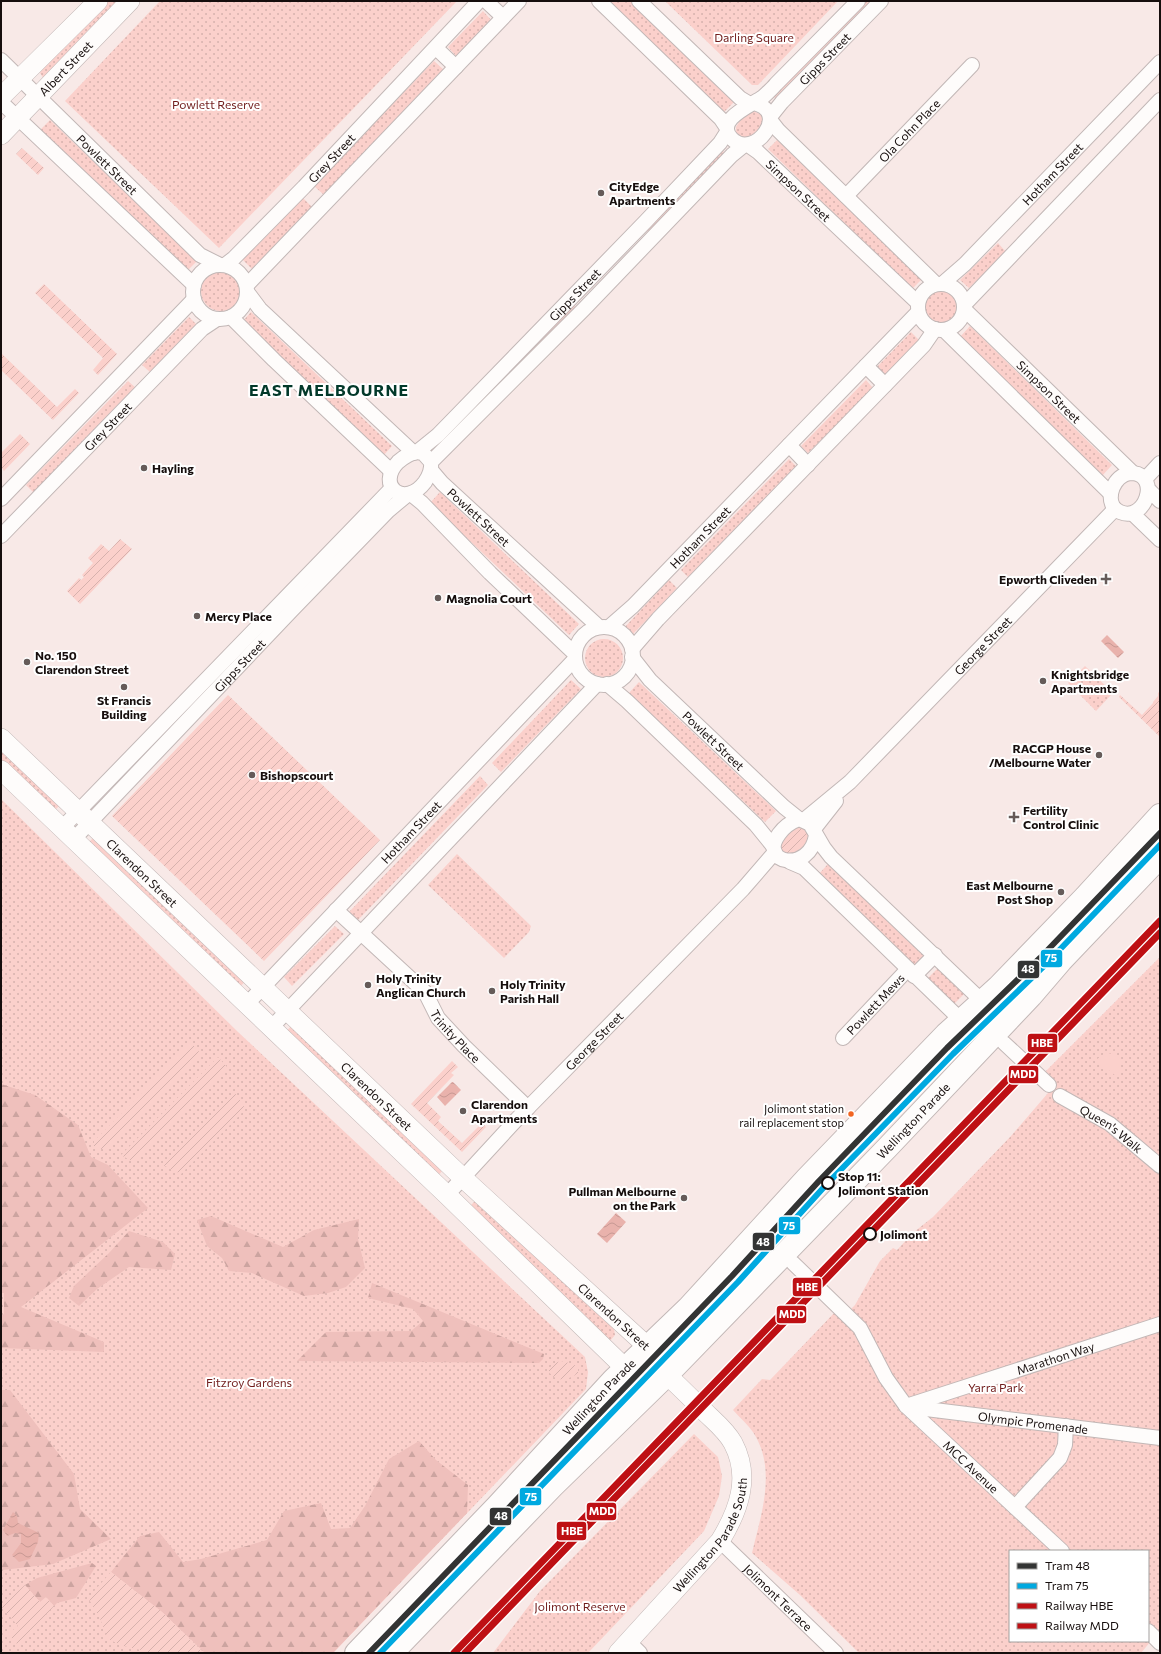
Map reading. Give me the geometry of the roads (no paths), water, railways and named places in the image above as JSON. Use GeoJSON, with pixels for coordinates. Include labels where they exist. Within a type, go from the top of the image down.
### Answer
{"type":"FeatureCollection","features":[{"type":"Feature","properties":{"kind":"main road","name":"Wellington Parade"},"geometry":{"type":"LineString","coordinates":[[356,1653],[497,1506],[626,1368],[693,1302],[806,1179],[961,1020],[998,987],[1085,897],[1160,815]]}},
{"type":"Feature","properties":{"kind":"main road","name":"Wellington Parade"},"geometry":{"type":"LineString","coordinates":[[392,1653],[553,1486],[675,1382],[882,1154],[1001,1039],[1032,996],[1061,961],[1160,858]]}},
{"type":"Feature","properties":{"kind":"main road"},"geometry":{"type":"LineString","coordinates":[[1085,897],[1104,915]]}},
{"type":"Feature","properties":{"kind":"main road","name":"Powlett Street"},"geometry":{"type":"LineString","coordinates":[[982,1001],[1001,1039]]}},
{"type":"Feature","properties":{"kind":"main road"},"geometry":{"type":"LineString","coordinates":[[961,1020],[1001,1039]]}},
{"type":"Feature","properties":{"kind":"main road","name":"Clarendon Street"},"geometry":{"type":"LineString","coordinates":[[648,1347],[656,1355],[675,1382]]}},
{"type":"Feature","properties":{"kind":"main road","name":"Clarendon Street"},"geometry":{"type":"LineString","coordinates":[[626,1368],[635,1373],[646,1376],[656,1376],[675,1382]]}},
{"type":"Feature","properties":{"kind":"street","name":"Albert Street"},"geometry":{"type":"LineString","coordinates":[[1,97],[98,1]]}},
{"type":"Feature","properties":{"kind":"street","name":"Albert Street"},"geometry":{"type":"LineString","coordinates":[[1,135],[130,1]]}},
{"type":"Feature","properties":{"kind":"street","name":"Grey Street"},"geometry":{"type":"LineString","coordinates":[[221,265],[234,258],[304,187],[479,1]]}},
{"type":"Feature","properties":{"kind":"street"},"geometry":{"type":"LineString","coordinates":[[486,1],[503,17]]}},
{"type":"Feature","properties":{"kind":"street"},"geometry":{"type":"LineString","coordinates":[[1,102],[194,292],[202,312],[209,317],[217,319],[231,317],[242,307],[247,289],[519,1]]}},
{"type":"Feature","properties":{"kind":"street"},"geometry":{"type":"LineString","coordinates":[[599,1],[721,119],[735,142],[746,145],[754,142],[761,137],[766,130],[770,119]]}},
{"type":"Feature","properties":{"kind":"street"},"geometry":{"type":"LineString","coordinates":[[638,1],[740,98],[751,104],[759,105],[764,108],[768,112],[770,119],[778,130],[939,284]]}},
{"type":"Feature","properties":{"kind":"street","name":"Gipps Street"},"geometry":{"type":"LineString","coordinates":[[751,104],[776,84],[858,1]]}},
{"type":"Feature","properties":{"kind":"street","name":"Gipps Street"},"geometry":{"type":"LineString","coordinates":[[770,119],[782,102],[881,1]]}},
{"type":"Feature","properties":{"kind":"street"},"geometry":{"type":"LineString","coordinates":[[436,48],[456,67]]}},
{"type":"Feature","properties":{"kind":"street","name":"Powlett Street"},"geometry":{"type":"LineString","coordinates":[[1,60],[200,255],[221,265]]}},
{"type":"Feature","properties":{"kind":"street","name":"Hotham Street"},"geometry":{"type":"LineString","coordinates":[[939,284],[965,264],[1160,62]]}},
{"type":"Feature","properties":{"kind":"street","name":"Ola Cohn Place"},"geometry":{"type":"LineString","coordinates":[[846,196],[972,65]]}},
{"type":"Feature","properties":{"kind":"street"},"geometry":{"type":"LineString","coordinates":[[271,1028],[602,684],[617,681],[625,675],[630,667],[632,653],[658,619],[939,330],[951,328],[958,324],[962,318],[965,307],[1160,100]]}},
{"type":"Feature","properties":{"kind":"street"},"geometry":{"type":"LineString","coordinates":[[727,130],[736,114],[751,104]]}},
{"type":"Feature","properties":{"kind":"street","name":"Gipps Street"},"geometry":{"type":"LineString","coordinates":[[415,452],[438,435],[572,297],[720,143],[727,130]]}},
{"type":"Feature","properties":{"kind":"street","name":"Gipps Street"},"geometry":{"type":"LineString","coordinates":[[431,466],[732,155],[746,145]]}},
{"type":"Feature","properties":{"kind":"street","name":"Simpson Street"},"geometry":{"type":"LineString","coordinates":[[746,145],[758,152],[918,308]]}},
{"type":"Feature","properties":{"kind":"street"},"geometry":{"type":"LineString","coordinates":[[618,249],[630,261]]}},
{"type":"Feature","properties":{"kind":"street"},"geometry":{"type":"LineString","coordinates":[[1,499],[194,292],[197,278],[202,271],[210,266],[221,265],[232,267],[239,272],[244,278],[247,289],[260,308],[415,452]]}},
{"type":"Feature","properties":{"kind":"street"},"geometry":{"type":"LineString","coordinates":[[965,307],[962,296],[957,289],[950,285],[939,284],[924,291],[920,297],[918,308],[924,323],[939,330],[1111,494]]}},
{"type":"Feature","properties":{"kind":"street"},"geometry":{"type":"LineString","coordinates":[[572,297],[584,309]]}},
{"type":"Feature","properties":{"kind":"street","name":"Simpson Street"},"geometry":{"type":"LineString","coordinates":[[965,307],[1147,485]]}},
{"type":"Feature","properties":{"kind":"street","name":"Hotham Street"},"geometry":{"type":"LineString","coordinates":[[604,627],[633,606],[866,366],[918,308]]}},
{"type":"Feature","properties":{"kind":"street"},"geometry":{"type":"LineString","coordinates":[[231,317],[391,471]]}},
{"type":"Feature","properties":{"kind":"street","name":"Grey Street"},"geometry":{"type":"LineString","coordinates":[[1,536],[176,355],[202,330],[217,319]]}},
{"type":"Feature","properties":{"kind":"street"},"geometry":{"type":"LineString","coordinates":[[866,366],[885,385]]}},
{"type":"Feature","properties":{"kind":"street"},"geometry":{"type":"LineString","coordinates":[[789,445],[808,465]]}},
{"type":"Feature","properties":{"kind":"street"},"geometry":{"type":"LineString","coordinates":[[415,452],[423,453],[431,466],[428,478],[422,485],[409,494],[400,494],[392,488],[389,482],[391,471],[401,459],[415,452]]}},
{"type":"Feature","properties":{"kind":"street"},"geometry":{"type":"LineString","coordinates":[[1147,485],[1125,475],[1118,481],[1111,494],[1110,501],[1115,509],[1126,514],[1133,514],[1144,504],[1147,485],[1160,463]]}},
{"type":"Feature","properties":{"kind":"street","name":"Powlett Street"},"geometry":{"type":"LineString","coordinates":[[431,466],[453,494],[604,627]]}},
{"type":"Feature","properties":{"kind":"street","name":"Gipps Street"},"geometry":{"type":"LineString","coordinates":[[84,817],[104,785],[143,745],[237,658],[330,562],[392,488]]}},
{"type":"Feature","properties":{"kind":"street"},"geometry":{"type":"LineString","coordinates":[[409,494],[422,503],[575,657]]}},
{"type":"Feature","properties":{"kind":"street","name":"Gipps Street"},"geometry":{"type":"LineString","coordinates":[[330,562],[409,494]]}},
{"type":"Feature","properties":{"kind":"street","name":"George Street"},"geometry":{"type":"LineString","coordinates":[[808,826],[1115,509]]}},
{"type":"Feature","properties":{"kind":"street"},"geometry":{"type":"LineString","coordinates":[[1133,514],[1160,540]]}},
{"type":"Feature","properties":{"kind":"street"},"geometry":{"type":"LineString","coordinates":[[632,653],[623,634],[616,630],[604,627],[590,630],[582,636],[577,645],[575,657],[577,668],[582,675],[589,680],[602,684],[627,701],[756,825],[781,855],[804,868],[961,1020]]}},
{"type":"Feature","properties":{"kind":"street","name":"Powlett Street"},"geometry":{"type":"LineString","coordinates":[[632,653],[650,680],[784,807],[808,826],[831,856],[982,1001]]}},
{"type":"Feature","properties":{"kind":"street","name":"Hotham Street"},"geometry":{"type":"LineString","coordinates":[[246,1005],[575,657]]}},
{"type":"Feature","properties":{"kind":"street","name":"Gipps Street"},"geometry":{"type":"LineString","coordinates":[[68,833],[84,817],[115,795],[153,755],[237,658]]}},
{"type":"Feature","properties":{"kind":"street","name":"Clarendon Street"},"geometry":{"type":"LineString","coordinates":[[1,738],[463,1178],[648,1347]]}},
{"type":"Feature","properties":{"kind":"street"},"geometry":{"type":"LineString","coordinates":[[143,745],[153,755]]}},
{"type":"Feature","properties":{"kind":"street","name":"Clarendon Street"},"geometry":{"type":"LineString","coordinates":[[1,770],[447,1195],[626,1368]]}},
{"type":"Feature","properties":{"kind":"street"},"geometry":{"type":"LineString","coordinates":[[104,785],[115,795]]}},
{"type":"Feature","properties":{"kind":"street"},"geometry":{"type":"LineString","coordinates":[[794,821],[808,826],[810,848],[798,859],[781,855],[776,837],[783,829],[794,821]]}},
{"type":"Feature","properties":{"kind":"street","name":"George Street"},"geometry":{"type":"LineString","coordinates":[[447,1195],[528,1108],[743,889],[774,868],[781,855]]}},
{"type":"Feature","properties":{"kind":"street","name":"Trinity Place"},"geometry":{"type":"LineString","coordinates":[[336,910],[425,992],[438,1018],[464,1046],[528,1108]]}},
{"type":"Feature","properties":{"kind":"street"},"geometry":{"type":"LineString","coordinates":[[911,972],[935,955]]}},
{"type":"Feature","properties":{"kind":"street","name":"Powlett Mews"},"geometry":{"type":"LineString","coordinates":[[843,1038],[911,972]]}},
{"type":"Feature","properties":{"kind":"street"},"geometry":{"type":"LineString","coordinates":[[1001,1039],[1049,1085]]}},
{"type":"Feature","properties":{"kind":"street","name":"Queen's Walk"},"geometry":{"type":"LineString","coordinates":[[1060,1096],[1110,1124],[1160,1166]]}},
{"type":"Feature","properties":{"kind":"street","name":"MCC Avenue"},"geometry":{"type":"LineString","coordinates":[[793,1263],[843,1309],[860,1328],[886,1378],[906,1406],[1061,1550]]}},
{"type":"Feature","properties":{"kind":"street","name":"Marathon Way"},"geometry":{"type":"LineString","coordinates":[[906,1406],[1160,1324]]}},
{"type":"Feature","properties":{"kind":"street","name":"Wellington Parade South"},"geometry":{"type":"LineString","coordinates":[[629,1649],[720,1541],[731,1523],[737,1509],[742,1488],[740,1466],[733,1442],[718,1424],[675,1382]]}},
{"type":"Feature","properties":{"kind":"street","name":"Olympic Promenade"},"geometry":{"type":"LineString","coordinates":[[906,1406],[1160,1438]]}},
{"type":"Feature","properties":{"kind":"street"},"geometry":{"type":"LineString","coordinates":[[1015,1507],[1060,1458],[1066,1445],[1066,1426]]}},
{"type":"Feature","properties":{"kind":"street","name":"Jolimont Terrace"},"geometry":{"type":"LineString","coordinates":[[720,1541],[836,1653]]}},
{"type":"Feature","properties":{"kind":"street"},"geometry":{"type":"LineString","coordinates":[[1149,1632],[1160,1643]]}},
{"type":"Feature","properties":{"kind":"water"},"geometry":{"type":"Polygon","coordinates":[[[1107,635],[1124,652],[1118,658],[1101,641],[1107,635]]]}},
{"type":"Feature","properties":{"kind":"water"},"geometry":{"type":"Polygon","coordinates":[[[452,1082],[461,1090],[445,1106],[437,1097],[452,1082]]]}},
{"type":"Feature","properties":{"kind":"water"},"geometry":{"type":"Polygon","coordinates":[[[616,1213],[626,1222],[607,1243],[597,1234],[616,1213]]]}},
{"type":"Feature","properties":{"kind":"water"},"geometry":{"type":"Polygon","coordinates":[[[13,1512],[17,1516],[18,1523],[39,1533],[38,1542],[30,1559],[19,1562],[12,1555],[21,1543],[21,1534],[15,1533],[7,1536],[3,1530],[13,1512]]]}},
{"type":"Feature","properties":{"kind":"railway"},"geometry":{"type":"LineString","coordinates":[[457,1653],[500,1605]]}},
{"type":"Feature","properties":{"kind":"tram line","name":"48"},"geometry":{"type":"LineString","coordinates":[[369,1653],[732,1276],[819,1181],[947,1048],[1040,958],[1160,833]]}},
{"type":"Feature","properties":{"kind":"tram line","name":"75"},"geometry":{"type":"LineString","coordinates":[[380,1653],[738,1282],[825,1186],[953,1054],[1046,964],[1160,845]]}},
{"type":"Feature","properties":{"kind":"rail line","name":"HBE"},"geometry":{"type":"LineString","coordinates":[[454,1653],[1160,921]]}},
{"type":"Feature","properties":{"kind":"rail line","name":"MDD"},"geometry":{"type":"LineString","coordinates":[[465,1653],[1160,933]]}},
{"type":"Feature","properties":{"kind":"place","name":"CityEdge Apartments"},"geometry":{"type":"Point","coordinates":[601,193]}},
{"type":"Feature","properties":{"kind":"place","name":"Hayling"},"geometry":{"type":"Point","coordinates":[144,468]}},
{"type":"Feature","properties":{"kind":"place","name":"Epworth Cliveden"},"geometry":{"type":"Point","coordinates":[1106,579]}},
{"type":"Feature","properties":{"kind":"place","name":"Magnolia Court"},"geometry":{"type":"Point","coordinates":[438,598]}},
{"type":"Feature","properties":{"kind":"place","name":"Mercy Place"},"geometry":{"type":"Point","coordinates":[197,616]}},
{"type":"Feature","properties":{"kind":"place","name":"No. 150 Clarendon Street"},"geometry":{"type":"Point","coordinates":[27,662]}},
{"type":"Feature","properties":{"kind":"place","name":"Knightsbridge Apartments"},"geometry":{"type":"Point","coordinates":[1043,681]}},
{"type":"Feature","properties":{"kind":"place","name":"St Francis Building"},"geometry":{"type":"Point","coordinates":[124,687]}},
{"type":"Feature","properties":{"kind":"place","name":"RACGP House /Melbourne Water"},"geometry":{"type":"Point","coordinates":[1099,755]}},
{"type":"Feature","properties":{"kind":"place","name":"Bishopscourt"},"geometry":{"type":"Point","coordinates":[252,775]}},
{"type":"Feature","properties":{"kind":"place","name":"Fertility Control Clinic"},"geometry":{"type":"Point","coordinates":[1014,817]}},
{"type":"Feature","properties":{"kind":"place","name":"East Melbourne Post Shop"},"geometry":{"type":"Point","coordinates":[1061,892]}},
{"type":"Feature","properties":{"kind":"place","name":"Holy Trinity Anglican Church"},"geometry":{"type":"Point","coordinates":[368,985]}},
{"type":"Feature","properties":{"kind":"place","name":"Holy Trinity Parish Hall"},"geometry":{"type":"Point","coordinates":[492,991]}},
{"type":"Feature","properties":{"kind":"place","name":"Clarendon Apartments"},"geometry":{"type":"Point","coordinates":[463,1111]}},
{"type":"Feature","properties":{"kind":"place","name":"Jolimont station rail replacement stop"},"geometry":{"type":"Point","coordinates":[851,1114]}},
{"type":"Feature","properties":{"kind":"place","name":"Stop 11: Jolimont Station"},"geometry":{"type":"Point","coordinates":[828,1183]}},
{"type":"Feature","properties":{"kind":"place","name":"Pullman Melbourne on the Park"},"geometry":{"type":"Point","coordinates":[684,1198]}},
{"type":"Feature","properties":{"kind":"place","name":"Jolimont"},"geometry":{"type":"Point","coordinates":[870,1234]}},
{"type":"Feature","properties":{"kind":"district","name":"EAST MELBOURNE"},"geometry":{"type":"Point","coordinates":[329,389]}},
{"type":"Feature","properties":{"kind":"park label","name":"Darling Square"},"geometry":{"type":"Point","coordinates":[754,37]}},
{"type":"Feature","properties":{"kind":"park label","name":"Powlett Reserve"},"geometry":{"type":"Point","coordinates":[216,104]}},
{"type":"Feature","properties":{"kind":"park label","name":"Fitzroy Gardens"},"geometry":{"type":"Point","coordinates":[249,1382]}},
{"type":"Feature","properties":{"kind":"park label","name":"Yarra Park"},"geometry":{"type":"Point","coordinates":[996,1387]}},
{"type":"Feature","properties":{"kind":"park label","name":"Jolimont Reserve"},"geometry":{"type":"Point","coordinates":[580,1606]}}]}
